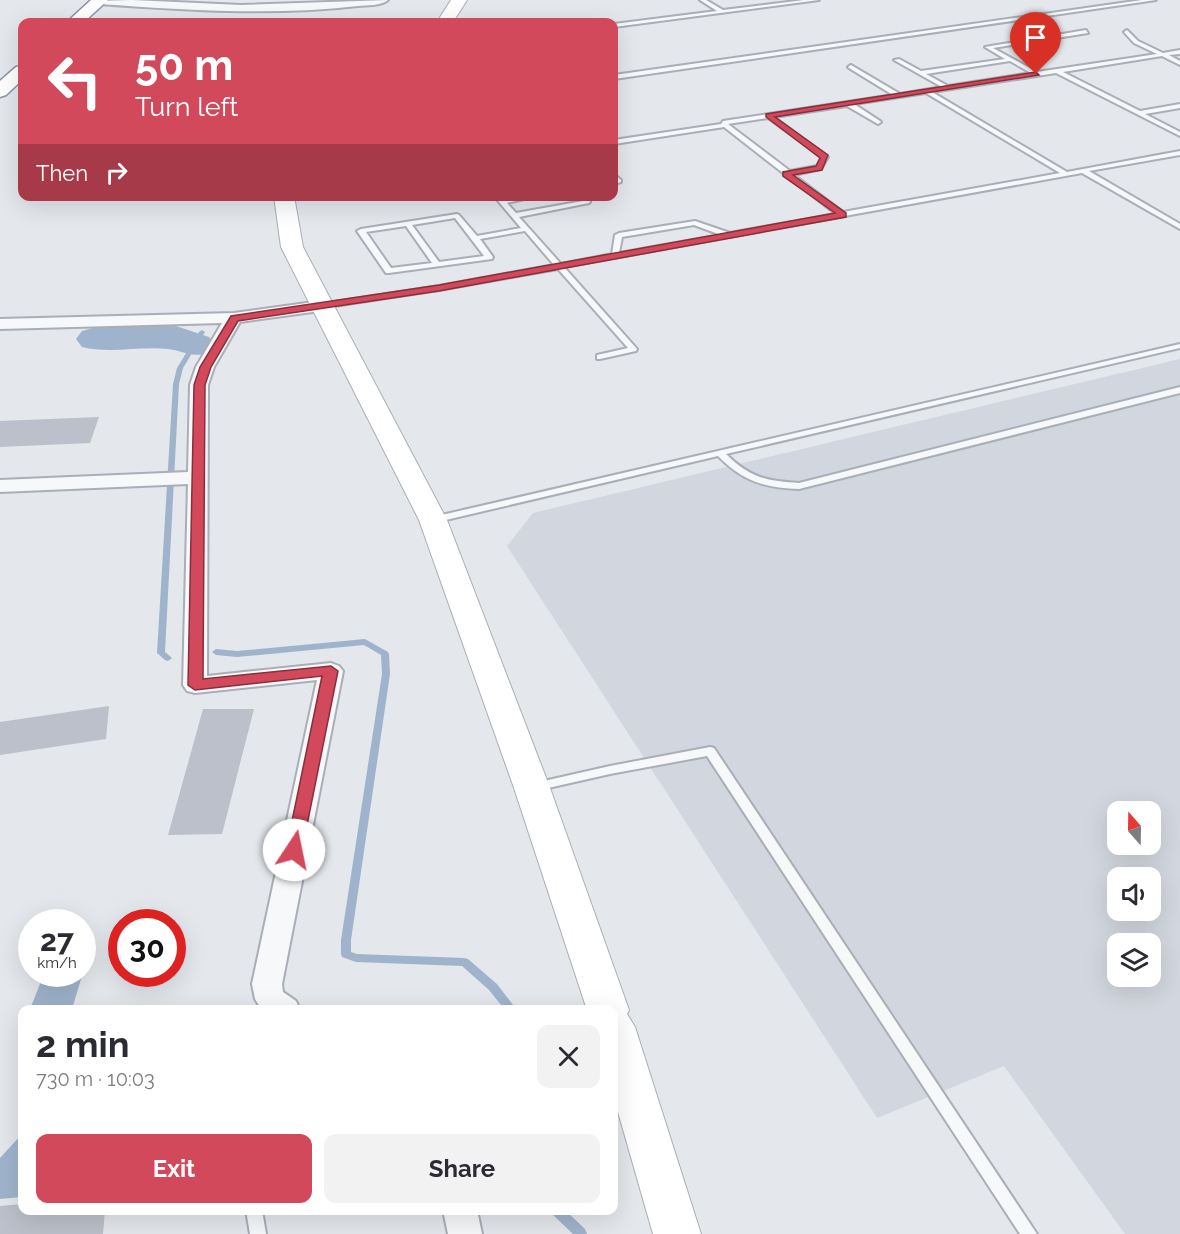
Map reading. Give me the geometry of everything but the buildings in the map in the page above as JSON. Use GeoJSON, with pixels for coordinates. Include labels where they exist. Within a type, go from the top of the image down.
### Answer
{"type":"FeatureCollection","features":[{"type":"Feature","properties":{"kind":"highway"},"geometry":{"type":"LineString","coordinates":[[79,18],[99,0]]}},
{"type":"Feature","properties":{"kind":"highway"},"geometry":{"type":"LineString","coordinates":[[0,91],[18,74]]}},
{"type":"Feature","properties":{"kind":"street"},"geometry":{"type":"LineString","coordinates":[[99,0],[155,6],[276,10],[383,0]]}},
{"type":"Feature","properties":{"kind":"street"},"geometry":{"type":"LineString","coordinates":[[448,18],[459,0]]}},
{"type":"Feature","properties":{"kind":"street"},"geometry":{"type":"LineString","coordinates":[[285,201],[292,248],[432,520],[532,788],[606,1005]]}},
{"type":"Feature","properties":{"kind":"street"},"geometry":{"type":"LineString","coordinates":[[0,324],[234,318],[321,306]]}},
{"type":"Feature","properties":{"kind":"street"},"geometry":{"type":"LineString","coordinates":[[234,318],[201,377],[192,478],[195,685],[331,671],[267,984],[270,999],[278,1005]]}},
{"type":"Feature","properties":{"kind":"street"},"geometry":{"type":"LineString","coordinates":[[0,486],[192,478]]}},
{"type":"Feature","properties":{"kind":"street"},"geometry":{"type":"LineString","coordinates":[[618,1040],[677,1234]]}},
{"type":"Feature","properties":{"kind":"street"},"geometry":{"type":"LineString","coordinates":[[461,1215],[465,1234]]}},
{"type":"Feature","properties":{"kind":"lane"},"geometry":{"type":"LineString","coordinates":[[703,0],[722,12]]}},
{"type":"Feature","properties":{"kind":"lane"},"geometry":{"type":"LineString","coordinates":[[618,25],[816,0]]}},
{"type":"Feature","properties":{"kind":"lane"},"geometry":{"type":"LineString","coordinates":[[618,76],[1148,0]]}},
{"type":"Feature","properties":{"kind":"lane"},"geometry":{"type":"LineString","coordinates":[[1036,74],[988,47],[1086,32]]}},
{"type":"Feature","properties":{"kind":"lane"},"geometry":{"type":"LineString","coordinates":[[1127,32],[1136,42],[1180,63]]}},
{"type":"Feature","properties":{"kind":"lane"},"geometry":{"type":"LineString","coordinates":[[725,125],[723,123],[1180,52]]}},
{"type":"Feature","properties":{"kind":"lane"},"geometry":{"type":"LineString","coordinates":[[897,60],[947,88]]}},
{"type":"Feature","properties":{"kind":"lane"},"geometry":{"type":"LineString","coordinates":[[921,73],[1009,60]]}},
{"type":"Feature","properties":{"kind":"lane"},"geometry":{"type":"LineString","coordinates":[[851,67],[898,95]]}},
{"type":"Feature","properties":{"kind":"lane"},"geometry":{"type":"LineString","coordinates":[[1057,71],[1180,134]]}},
{"type":"Feature","properties":{"kind":"lane"},"geometry":{"type":"LineString","coordinates":[[927,91],[1066,174]]}},
{"type":"Feature","properties":{"kind":"lane"},"geometry":{"type":"LineString","coordinates":[[847,103],[878,122]]}},
{"type":"Feature","properties":{"kind":"lane"},"geometry":{"type":"LineString","coordinates":[[1140,113],[1180,106]]}},
{"type":"Feature","properties":{"kind":"lane"},"geometry":{"type":"LineString","coordinates":[[768,116],[825,157],[819,168],[786,174]]}},
{"type":"Feature","properties":{"kind":"lane"},"geometry":{"type":"LineString","coordinates":[[618,141],[725,125],[842,215]]}},
{"type":"Feature","properties":{"kind":"lane"},"geometry":{"type":"LineString","coordinates":[[321,306],[558,267],[1180,153]]}},
{"type":"Feature","properties":{"kind":"lane"},"geometry":{"type":"LineString","coordinates":[[1084,171],[1180,227]]}},
{"type":"Feature","properties":{"kind":"lane"},"geometry":{"type":"LineString","coordinates":[[501,201],[633,349],[600,357]]}},
{"type":"Feature","properties":{"kind":"lane"},"geometry":{"type":"LineString","coordinates":[[514,216],[586,201]]}},
{"type":"Feature","properties":{"kind":"lane"},"geometry":{"type":"LineString","coordinates":[[457,216],[489,257],[451,264],[436,263],[389,270],[361,231],[408,224],[457,216]]}},
{"type":"Feature","properties":{"kind":"lane"},"geometry":{"type":"LineString","coordinates":[[615,256],[619,235],[695,223],[729,235]]}},
{"type":"Feature","properties":{"kind":"lane"},"geometry":{"type":"LineString","coordinates":[[408,224],[436,263]]}},
{"type":"Feature","properties":{"kind":"lane"},"geometry":{"type":"LineString","coordinates":[[475,238],[525,229]]}},
{"type":"Feature","properties":{"kind":"lane"},"geometry":{"type":"LineString","coordinates":[[432,520],[1180,346]]}},
{"type":"Feature","properties":{"kind":"lane"},"geometry":{"type":"LineString","coordinates":[[720,453],[739,473],[763,484],[799,486],[1180,390]]}},
{"type":"Feature","properties":{"kind":"lane"},"geometry":{"type":"LineString","coordinates":[[532,788],[710,751],[1029,1234]]}},
{"type":"Feature","properties":{"kind":"lane"},"geometry":{"type":"LineString","coordinates":[[255,1215],[258,1234]]}},
{"type":"Feature","properties":{"kind":"shaded area"},"geometry":{"type":"Polygon","coordinates":[[[1180,359],[1180,1234],[1125,1234],[1004,1066],[877,1118],[507,546],[533,513],[1180,359]]]}},
{"type":"Feature","properties":{"kind":"water"},"geometry":{"type":"Polygon","coordinates":[[[39,987],[79,987],[73,1005],[32,1005],[39,987]]]}},
{"type":"Feature","properties":{"kind":"water"},"geometry":{"type":"Polygon","coordinates":[[[18,1138],[18,1197],[0,1199],[0,1158],[18,1138]]]}},
{"type":"Feature","properties":{"kind":"waterway"},"geometry":{"type":"LineString","coordinates":[[168,658],[161,653],[176,384],[180,368],[202,332]]}},
{"type":"Feature","properties":{"kind":"waterway"},"geometry":{"type":"LineString","coordinates":[[96,339],[173,337],[195,345]]}},
{"type":"Feature","properties":{"kind":"waterway"},"geometry":{"type":"LineString","coordinates":[[216,652],[237,654],[365,642],[385,654],[386,674],[346,940],[346,954],[356,958],[464,962],[493,987],[508,1005]]}},
{"type":"Feature","properties":{"kind":"waterway"},"geometry":{"type":"LineString","coordinates":[[561,1215],[581,1233]]}},
{"type":"Feature","properties":{"kind":"route"},"geometry":{"type":"LineString","coordinates":[[294,850],[331,671],[195,685],[199,385],[205,367],[234,318],[439,288],[842,215],[786,174],[819,168],[825,157],[768,116],[1036,74]]}}]}
